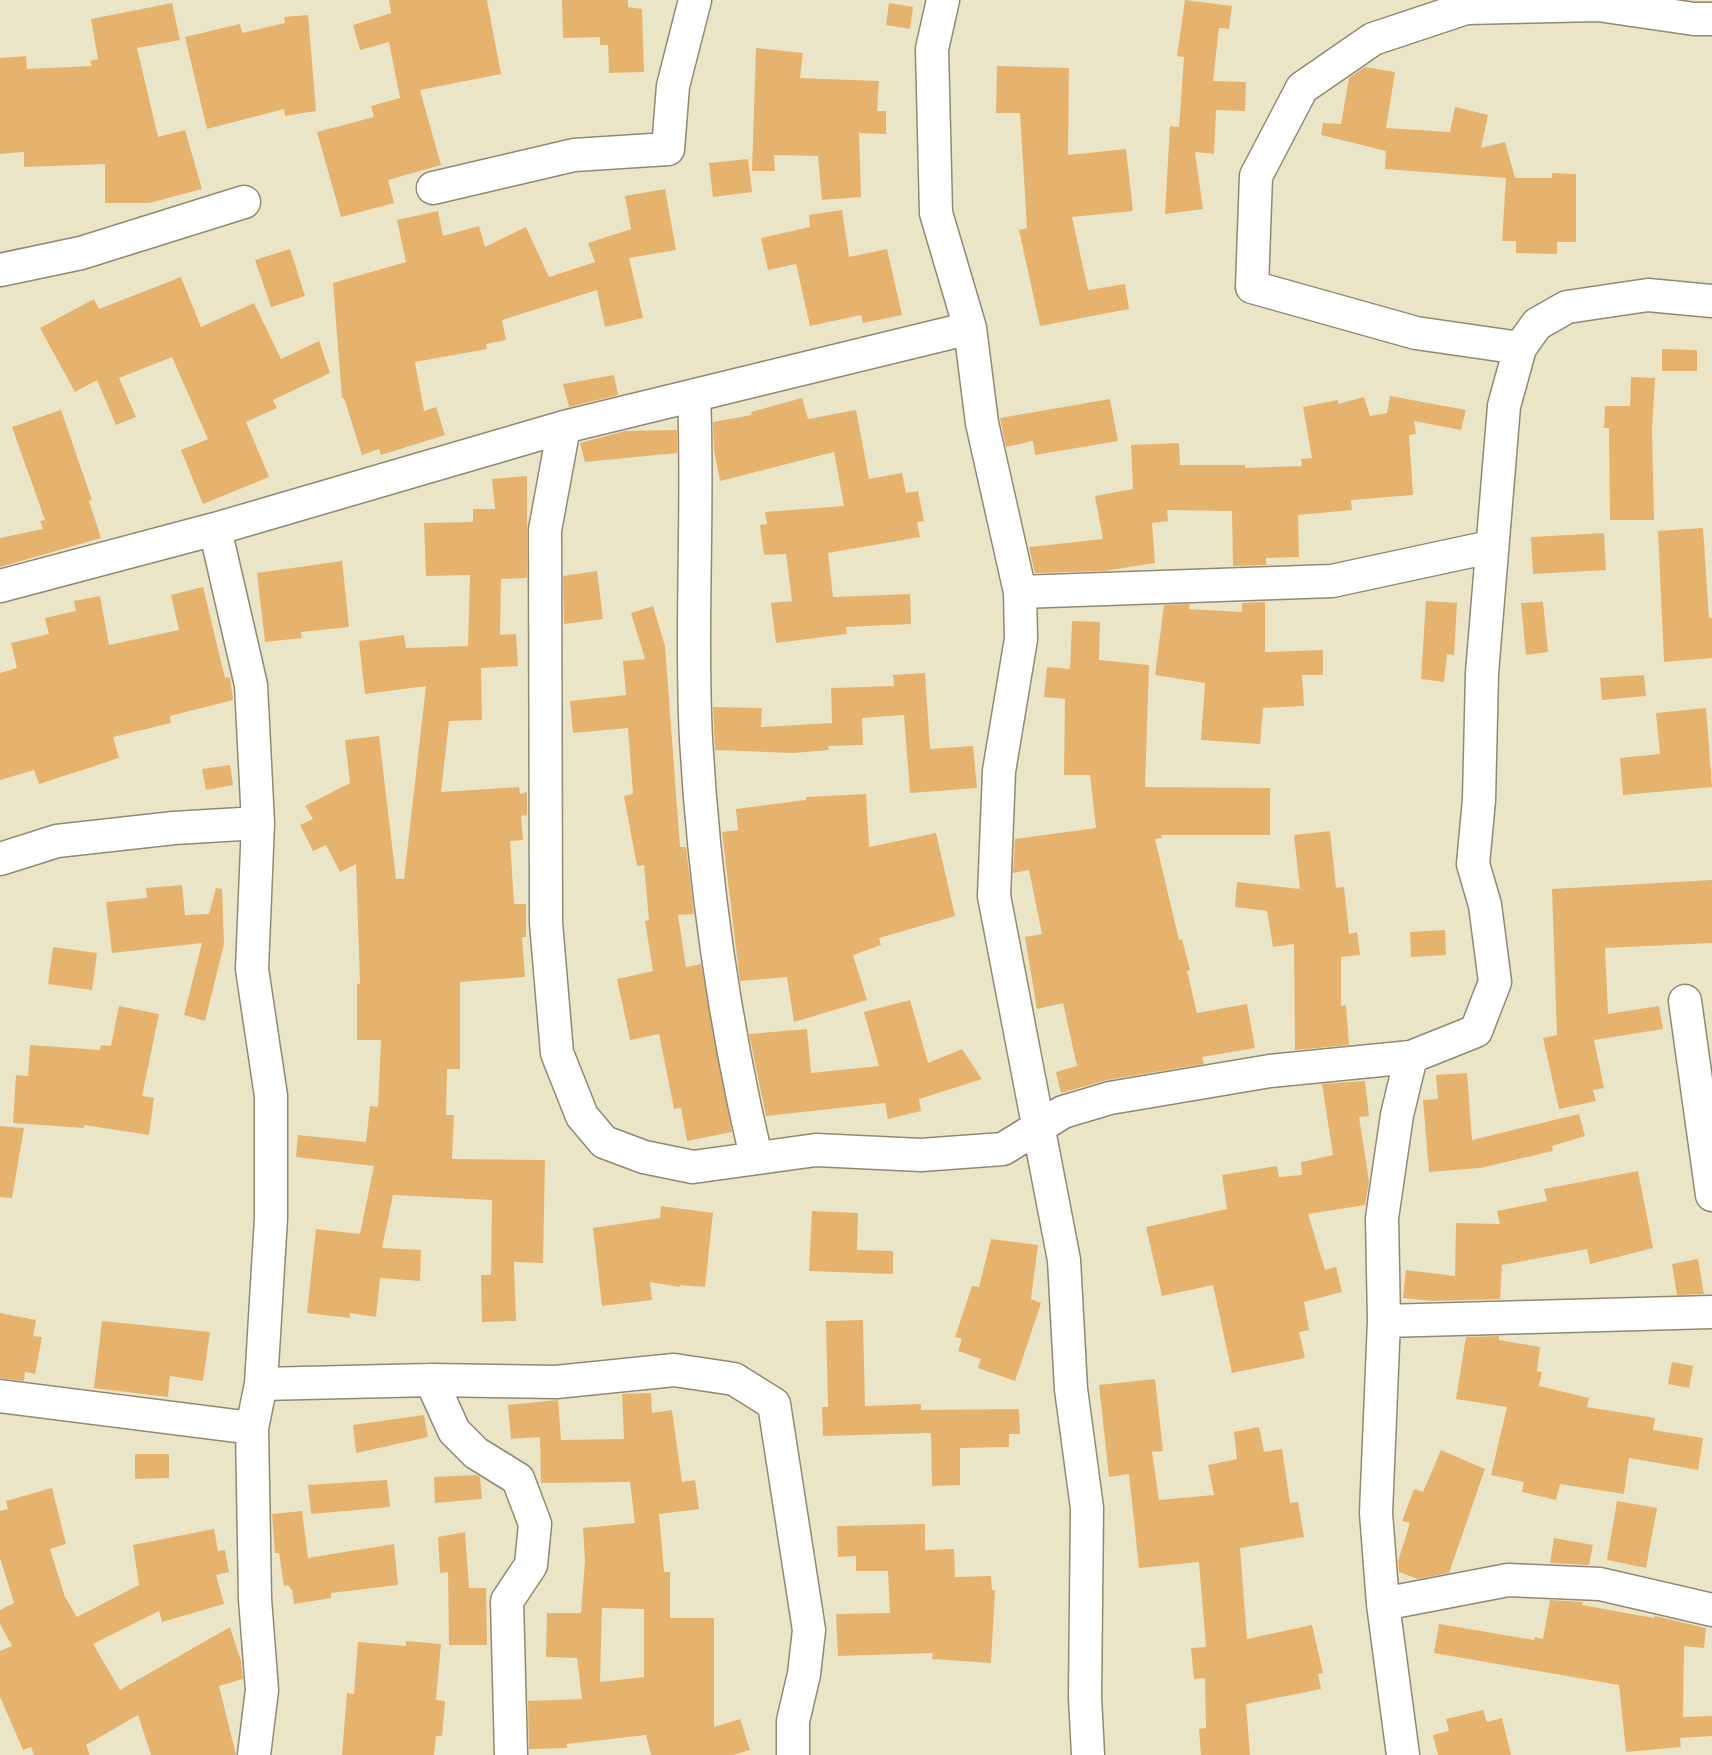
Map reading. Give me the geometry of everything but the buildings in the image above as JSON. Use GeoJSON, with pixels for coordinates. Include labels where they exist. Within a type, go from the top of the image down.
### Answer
{"type":"FeatureCollection","features":[{"type":"Feature","properties":{"kind":"street"},"geometry":{"type":"LineString","coordinates":[[433,188],[574,155],[668,149],[673,86],[695,0]]}},
{"type":"Feature","properties":{"kind":"street"},"geometry":{"type":"LineString","coordinates":[[943,0],[932,49],[936,213],[970,328],[982,423],[1020,592],[1021,639],[999,771],[994,896],[1030,1075],[1036,1126],[1064,1260],[1071,1389],[1087,1508],[1085,1697],[1088,1755]]}},
{"type":"Feature","properties":{"kind":"street"},"geometry":{"type":"LineString","coordinates":[[1520,348],[1416,334],[1252,287],[1256,177],[1302,88],[1373,39],[1460,4],[1598,5],[1694,19],[1712,19]]}},
{"type":"Feature","properties":{"kind":"street"},"geometry":{"type":"LineString","coordinates":[[0,270],[81,253],[244,202]]}},
{"type":"Feature","properties":{"kind":"street"},"geometry":{"type":"LineString","coordinates":[[564,427],[545,530],[543,635],[546,923],[557,1053],[582,1116],[604,1142],[643,1157],[694,1167],[816,1150],[921,1155],[1003,1149],[1036,1126],[1063,1112],[1110,1098],[1270,1071],[1411,1058],[1476,1031],[1495,982],[1485,905],[1473,864],[1490,547],[1504,406],[1520,348],[1537,324],[1567,307],[1648,295],[1712,301]]}},
{"type":"Feature","properties":{"kind":"street"},"geometry":{"type":"LineString","coordinates":[[0,586],[215,529],[564,427],[970,328]]}},
{"type":"Feature","properties":{"kind":"street"},"geometry":{"type":"LineString","coordinates":[[694,396],[698,478],[694,615],[700,793],[717,952],[756,1157]]}},
{"type":"Feature","properties":{"kind":"street"},"geometry":{"type":"LineString","coordinates":[[215,529],[251,685],[258,823],[252,970],[271,1096],[271,1218],[261,1384],[252,1428],[255,1599],[262,1690],[254,1755]]}},
{"type":"Feature","properties":{"kind":"street"},"geometry":{"type":"LineString","coordinates":[[1020,592],[1332,581],[1490,547]]}},
{"type":"Feature","properties":{"kind":"street"},"geometry":{"type":"LineString","coordinates":[[0,859],[57,841],[174,828],[258,823]]}},
{"type":"Feature","properties":{"kind":"street"},"geometry":{"type":"LineString","coordinates":[[1685,1001],[1712,1195]]}},
{"type":"Feature","properties":{"kind":"street"},"geometry":{"type":"LineString","coordinates":[[1403,1755],[1383,1604],[1376,1513],[1384,1321],[1382,1218],[1397,1115],[1411,1058]]}},
{"type":"Feature","properties":{"kind":"street"},"geometry":{"type":"LineString","coordinates":[[1384,1321],[1712,1312]]}},
{"type":"Feature","properties":{"kind":"street"},"geometry":{"type":"LineString","coordinates":[[261,1384],[431,1380],[556,1382],[674,1370],[734,1379],[774,1404],[809,1630],[804,1674],[793,1721],[793,1755]]}},
{"type":"Feature","properties":{"kind":"street"},"geometry":{"type":"LineString","coordinates":[[431,1380],[454,1432],[476,1453],[518,1479],[535,1524],[531,1565],[507,1601],[511,1755]]}},
{"type":"Feature","properties":{"kind":"street"},"geometry":{"type":"LineString","coordinates":[[0,1396],[252,1428]]}},
{"type":"Feature","properties":{"kind":"street"},"geometry":{"type":"LineString","coordinates":[[1383,1604],[1508,1580],[1600,1584],[1712,1609]]}}]}
